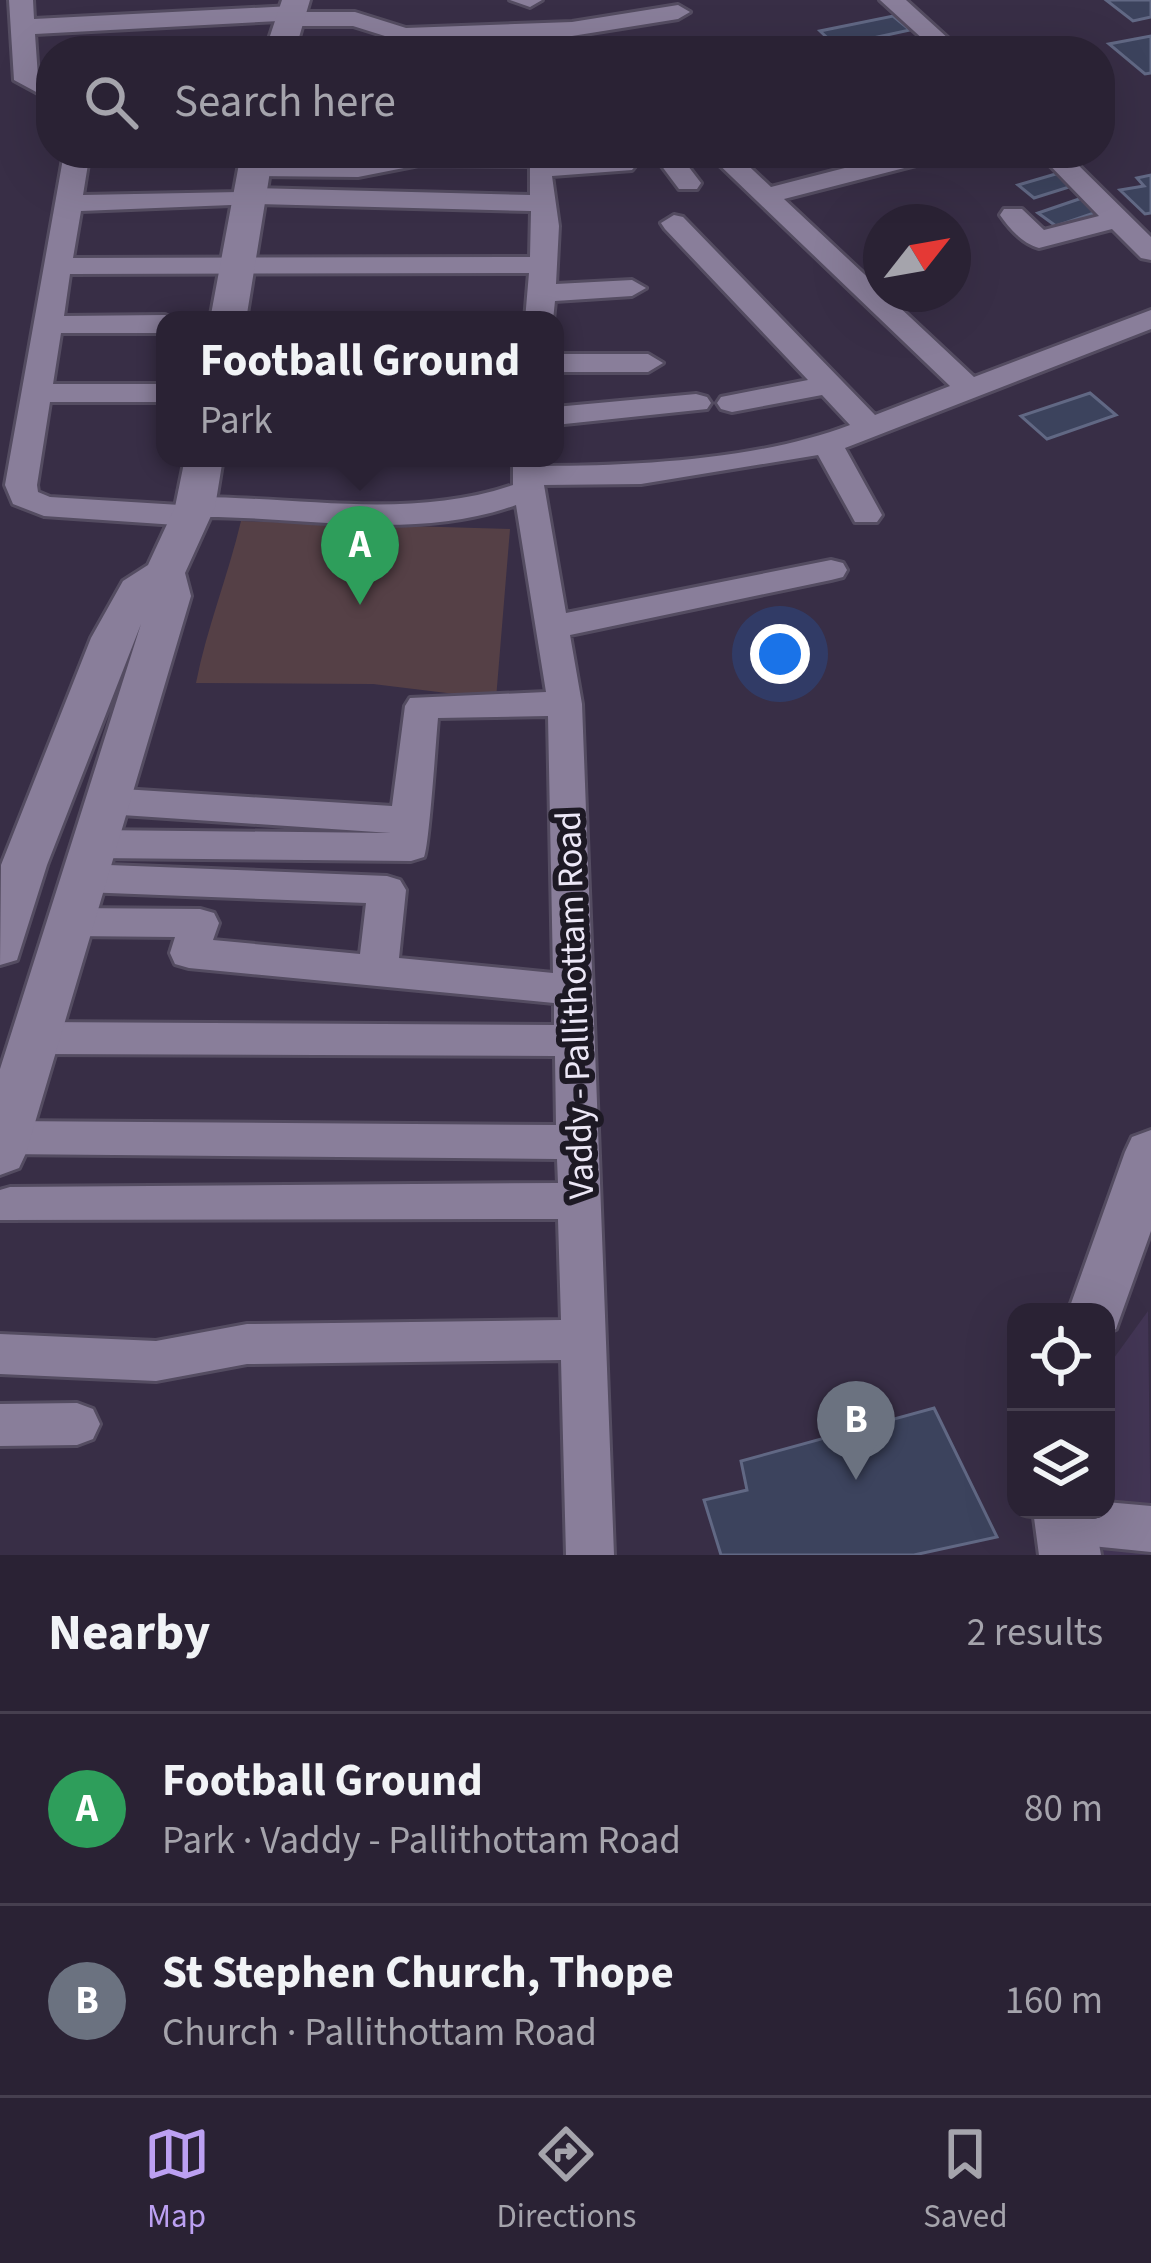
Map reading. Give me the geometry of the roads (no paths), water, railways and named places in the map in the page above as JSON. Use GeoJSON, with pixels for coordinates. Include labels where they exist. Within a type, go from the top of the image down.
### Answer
{"type":"FeatureCollection","features":[{"type":"Feature","properties":{"kind":"street"},"geometry":{"type":"LineString","coordinates":[[21,0],[26,80],[36,85]]}},
{"type":"Feature","properties":{"kind":"street"},"geometry":{"type":"LineString","coordinates":[[525,0],[528,36]]}},
{"type":"Feature","properties":{"kind":"street"},"geometry":{"type":"LineString","coordinates":[[605,0],[608,7],[647,0]]}},
{"type":"Feature","properties":{"kind":"street"},"geometry":{"type":"LineString","coordinates":[[892,0],[933,36]]}},
{"type":"Feature","properties":{"kind":"street"},"geometry":{"type":"LineString","coordinates":[[25,27],[292,11],[429,36]]}},
{"type":"Feature","properties":{"kind":"street"},"geometry":{"type":"LineString","coordinates":[[544,36],[678,12]]}},
{"type":"Feature","properties":{"kind":"street"},"geometry":{"type":"LineString","coordinates":[[74,168],[20,485],[32,504],[193,511],[447,512],[489,506],[528,475],[640,475],[827,444],[1151,319]]}},
{"type":"Feature","properties":{"kind":"street"},"geometry":{"type":"LineString","coordinates":[[200,168],[400,202],[474,198],[544,204]]}},
{"type":"Feature","properties":{"kind":"street"},"geometry":{"type":"LineString","coordinates":[[68,202],[253,174],[363,168]]}},
{"type":"Feature","properties":{"kind":"street"},"geometry":{"type":"LineString","coordinates":[[541,168],[541,292]]}},
{"type":"Feature","properties":{"kind":"street"},"geometry":{"type":"LineString","coordinates":[[676,168],[688,183]]}},
{"type":"Feature","properties":{"kind":"street"},"geometry":{"type":"LineString","coordinates":[[736,168],[971,390]]}},
{"type":"Feature","properties":{"kind":"street"},"geometry":{"type":"LineString","coordinates":[[765,196],[875,168]]}},
{"type":"Feature","properties":{"kind":"street"},"geometry":{"type":"LineString","coordinates":[[1066,168],[1151,252]]}},
{"type":"Feature","properties":{"kind":"street"},"geometry":{"type":"LineString","coordinates":[[230,311],[253,174]]}},
{"type":"Feature","properties":{"kind":"street"},"geometry":{"type":"LineString","coordinates":[[1013,215],[1039,239],[1118,219]]}},
{"type":"Feature","properties":{"kind":"street"},"geometry":{"type":"LineString","coordinates":[[674,223],[869,428]]}},
{"type":"Feature","properties":{"kind":"street"},"geometry":{"type":"LineString","coordinates":[[58,266],[238,263],[541,292],[632,288]]}},
{"type":"Feature","properties":{"kind":"street"},"geometry":{"type":"LineString","coordinates":[[48,325],[156,325]]}},
{"type":"Feature","properties":{"kind":"street"},"geometry":{"type":"LineString","coordinates":[[564,363],[649,363]]}},
{"type":"Feature","properties":{"kind":"street"},"geometry":{"type":"LineString","coordinates":[[732,403],[828,385]]}},
{"type":"Feature","properties":{"kind":"street"},"geometry":{"type":"LineString","coordinates":[[36,393],[156,393]]}},
{"type":"Feature","properties":{"kind":"street"},"geometry":{"type":"LineString","coordinates":[[564,415],[695,403]]}},
{"type":"Feature","properties":{"kind":"street"},"geometry":{"type":"LineString","coordinates":[[827,444],[866,515]]}},
{"type":"Feature","properties":{"kind":"street"},"geometry":{"type":"LineString","coordinates":[[0,946],[24,865],[112,638],[137,590],[164,573],[193,511],[201,467]]}},
{"type":"Feature","properties":{"kind":"street","name":"Vaddy - Pallithottam Road"},"geometry":{"type":"LineString","coordinates":[[528,475],[565,704],[590,1555]]}},
{"type":"Feature","properties":{"kind":"street"},"geometry":{"type":"LineString","coordinates":[[552,627],[688,604],[831,570]]}},
{"type":"Feature","properties":{"kind":"street"},"geometry":{"type":"LineString","coordinates":[[164,573],[170,596],[2,1146],[580,1142]]}},
{"type":"Feature","properties":{"kind":"street"},"geometry":{"type":"LineString","coordinates":[[88,861],[411,848],[408,820],[422,706],[565,704]]}},
{"type":"Feature","properties":{"kind":"street"},"geometry":{"type":"LineString","coordinates":[[88,861],[200,923],[189,953],[575,990]]}},
{"type":"Feature","properties":{"kind":"street"},"geometry":{"type":"LineString","coordinates":[[88,861],[387,890],[379,971]]}},
{"type":"Feature","properties":{"kind":"street"},"geometry":{"type":"LineString","coordinates":[[34,1038],[553,1041]]}},
{"type":"Feature","properties":{"kind":"street"},"geometry":{"type":"LineString","coordinates":[[1100,1303],[1138,1221],[1151,1152]]}},
{"type":"Feature","properties":{"kind":"street"},"geometry":{"type":"LineString","coordinates":[[10,1205],[562,1201]]}},
{"type":"Feature","properties":{"kind":"street"},"geometry":{"type":"LineString","coordinates":[[0,1354],[156,1361],[248,1345],[586,1340]]}},
{"type":"Feature","properties":{"kind":"street"},"geometry":{"type":"LineString","coordinates":[[0,1425],[77,1424]]}},
{"type":"Feature","properties":{"kind":"street"},"geometry":{"type":"LineString","coordinates":[[1065,1528],[1151,1529]]}},
{"type":"Feature","properties":{"kind":"place","name":"Football Ground"},"geometry":{"type":"Point","coordinates":[360,605]}},
{"type":"Feature","properties":{"kind":"place","name":"St Stephen Church, Thope"},"geometry":{"type":"Point","coordinates":[856,1480]}}]}
